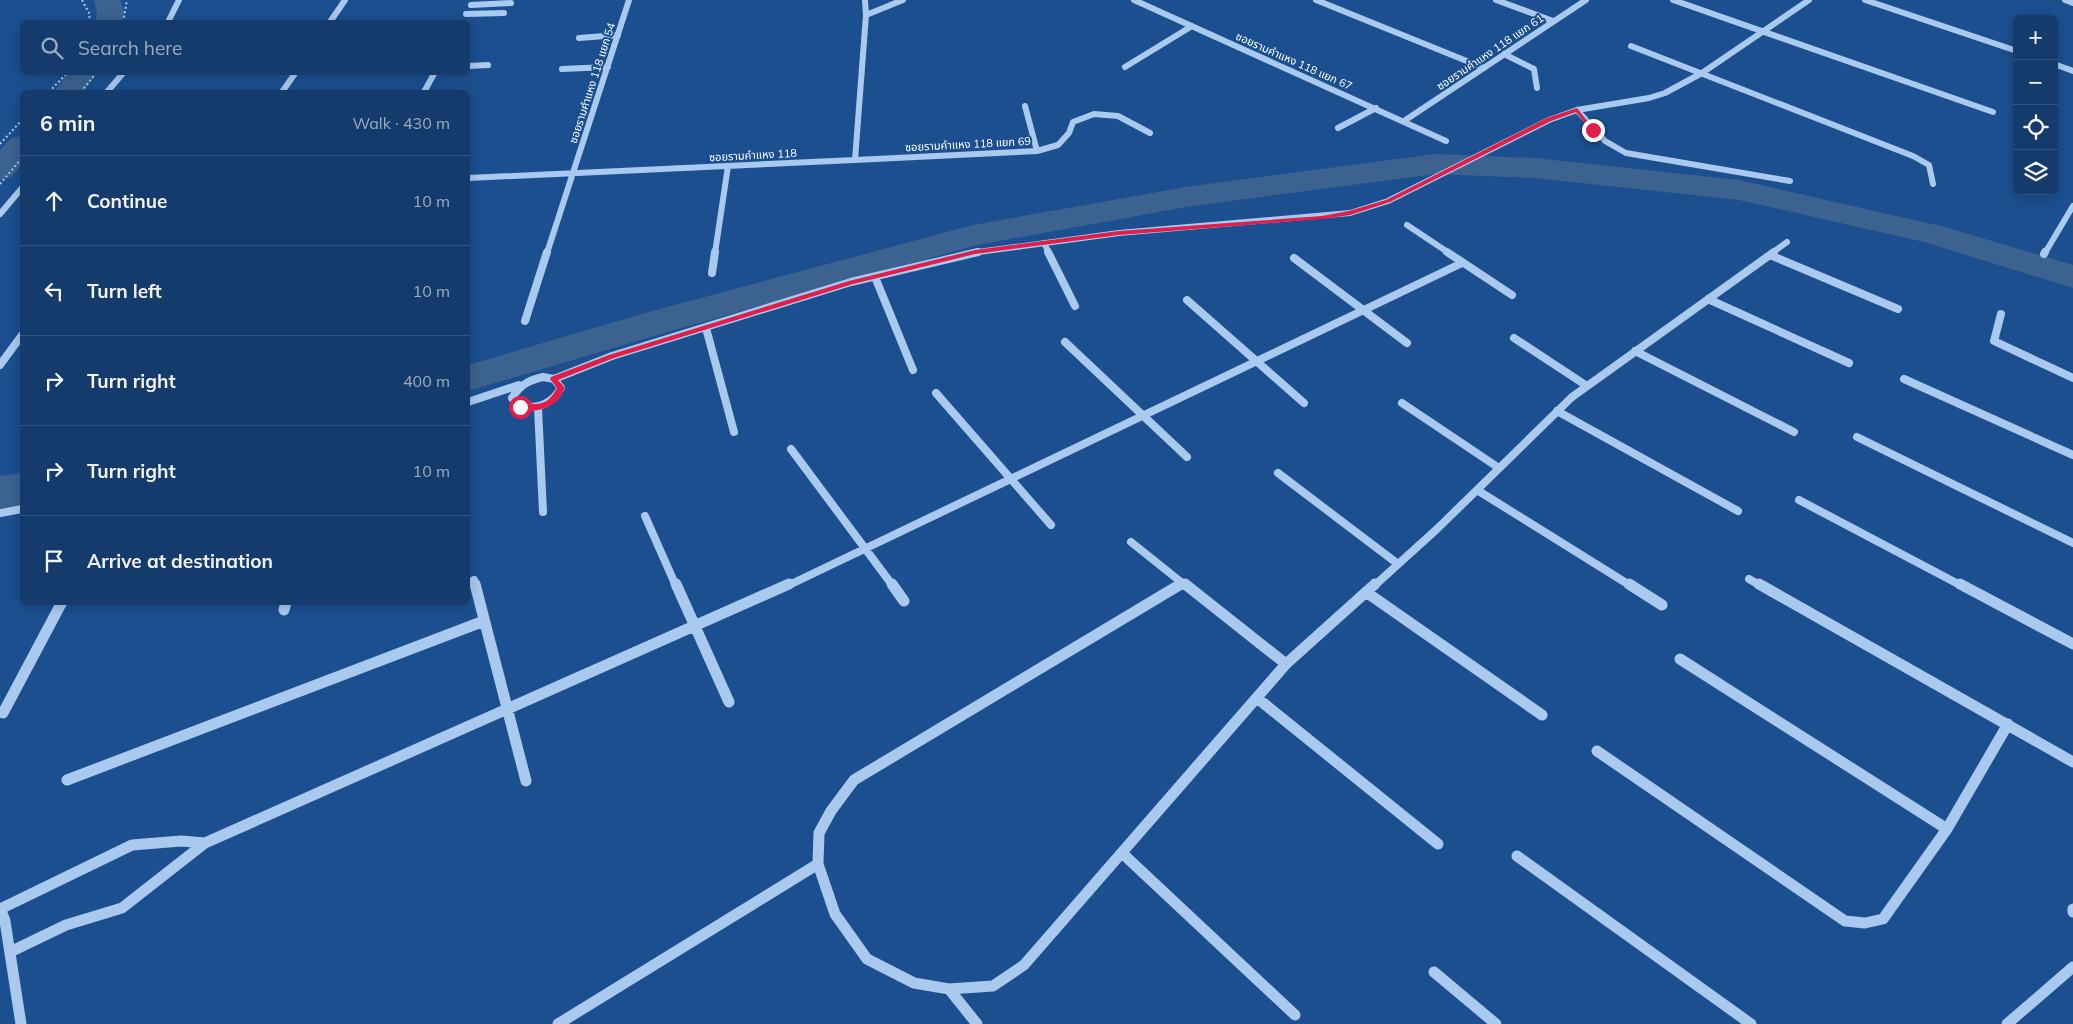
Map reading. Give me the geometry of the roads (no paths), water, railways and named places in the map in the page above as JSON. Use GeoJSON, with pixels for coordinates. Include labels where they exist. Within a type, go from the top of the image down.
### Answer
{"type":"FeatureCollection","features":[{"type":"Feature","properties":{"kind":"street"},"geometry":{"type":"LineString","coordinates":[[169,20],[179,0]]}},
{"type":"Feature","properties":{"kind":"street"},"geometry":{"type":"LineString","coordinates":[[331,20],[345,0]]}},
{"type":"Feature","properties":{"kind":"street","name":"ซอยรามคำแหง 118 แยก 54"},"geometry":{"type":"LineString","coordinates":[[574,172],[629,0]]}},
{"type":"Feature","properties":{"kind":"street"},"geometry":{"type":"LineString","coordinates":[[855,160],[866,15],[865,0]]}},
{"type":"Feature","properties":{"kind":"street"},"geometry":{"type":"LineString","coordinates":[[866,15],[903,0]]}},
{"type":"Feature","properties":{"kind":"street","name":"ซอยรามคำแหง 118 แยก 67"},"geometry":{"type":"LineString","coordinates":[[1134,0],[1446,141]]}},
{"type":"Feature","properties":{"kind":"street"},"geometry":{"type":"LineString","coordinates":[[1316,0],[1484,68]]}},
{"type":"Feature","properties":{"kind":"street"},"geometry":{"type":"LineString","coordinates":[[1496,0],[1553,21]]}},
{"type":"Feature","properties":{"kind":"street","name":"ซอยรามคำแหง 118 แยก 61"},"geometry":{"type":"LineString","coordinates":[[1404,121],[1586,0]]}},
{"type":"Feature","properties":{"kind":"street"},"geometry":{"type":"LineString","coordinates":[[1672,0],[1993,112]]}},
{"type":"Feature","properties":{"kind":"street"},"geometry":{"type":"LineString","coordinates":[[470,401],[519,385],[530,379],[543,377],[554,379],[612,356],[875,277],[975,252],[1119,233],[1322,218],[1359,210],[1388,201],[1549,120],[1577,110],[1649,98],[1676,88],[1702,73],[1809,0]]}},
{"type":"Feature","properties":{"kind":"street"},"geometry":{"type":"LineString","coordinates":[[1866,0],[2013,50]]}},
{"type":"Feature","properties":{"kind":"street"},"geometry":{"type":"LineString","coordinates":[[2065,0],[2073,2]]}},
{"type":"Feature","properties":{"kind":"street"},"geometry":{"type":"LineString","coordinates":[[462,20],[472,3],[511,3]]}},
{"type":"Feature","properties":{"kind":"street"},"geometry":{"type":"LineString","coordinates":[[466,14],[504,13]]}},
{"type":"Feature","properties":{"kind":"street"},"geometry":{"type":"LineString","coordinates":[[1125,67],[1192,26]]}},
{"type":"Feature","properties":{"kind":"street"},"geometry":{"type":"LineString","coordinates":[[580,38],[618,36]]}},
{"type":"Feature","properties":{"kind":"street"},"geometry":{"type":"LineString","coordinates":[[1631,46],[1925,161],[1932,169],[1933,184]]}},
{"type":"Feature","properties":{"kind":"street"},"geometry":{"type":"LineString","coordinates":[[1504,54],[1534,70],[1538,88]]}},
{"type":"Feature","properties":{"kind":"street"},"geometry":{"type":"LineString","coordinates":[[470,66],[488,65]]}},
{"type":"Feature","properties":{"kind":"street"},"geometry":{"type":"LineString","coordinates":[[2058,65],[2073,71]]}},
{"type":"Feature","properties":{"kind":"street"},"geometry":{"type":"LineString","coordinates":[[562,69],[608,67]]}},
{"type":"Feature","properties":{"kind":"street"},"geometry":{"type":"LineString","coordinates":[[109,90],[121,75]]}},
{"type":"Feature","properties":{"kind":"street"},"geometry":{"type":"LineString","coordinates":[[283,90],[294,75]]}},
{"type":"Feature","properties":{"kind":"street"},"geometry":{"type":"LineString","coordinates":[[425,90],[433,75]]}},
{"type":"Feature","properties":{"kind":"street"},"geometry":{"type":"LineString","coordinates":[[1025,106],[1037,150]]}},
{"type":"Feature","properties":{"kind":"street"},"geometry":{"type":"LineString","coordinates":[[1338,128],[1376,108]]}},
{"type":"Feature","properties":{"kind":"street"},"geometry":{"type":"LineString","coordinates":[[1577,110],[1605,141],[1626,153],[1790,181]]}},
{"type":"Feature","properties":{"kind":"street","name":"ซอยรามคำแหง 118 แยก 69"},"geometry":{"type":"LineString","coordinates":[[855,160],[1037,150],[1058,145],[1069,133],[1069,126],[1074,120],[1104,112],[1118,115],[1150,133]]}},
{"type":"Feature","properties":{"kind":"street","name":"ซอยรามคำแหง 118"},"geometry":{"type":"LineString","coordinates":[[470,178],[855,160]]}},
{"type":"Feature","properties":{"kind":"street"},"geometry":{"type":"LineString","coordinates":[[712,273],[728,166]]}},
{"type":"Feature","properties":{"kind":"street"},"geometry":{"type":"LineString","coordinates":[[525,321],[574,172]]}},
{"type":"Feature","properties":{"kind":"street"},"geometry":{"type":"LineString","coordinates":[[0,214],[20,190]]}},
{"type":"Feature","properties":{"kind":"street"},"geometry":{"type":"LineString","coordinates":[[11,201],[20,200]]}},
{"type":"Feature","properties":{"kind":"street"},"geometry":{"type":"LineString","coordinates":[[2044,254],[2073,206]]}},
{"type":"Feature","properties":{"kind":"street"},"geometry":{"type":"LineString","coordinates":[[1407,225],[1512,295]]}},
{"type":"Feature","properties":{"kind":"street"},"geometry":{"type":"LineString","coordinates":[[1183,583],[854,780],[831,811],[819,833],[818,864],[835,914],[866,959],[914,983],[949,989],[993,986],[1024,965],[1286,664],[1398,564],[1557,411],[1587,386],[1787,242]]}},
{"type":"Feature","properties":{"kind":"street"},"geometry":{"type":"LineString","coordinates":[[1044,243],[1075,306]]}},
{"type":"Feature","properties":{"kind":"street"},"geometry":{"type":"LineString","coordinates":[[1770,255],[1898,309]]}},
{"type":"Feature","properties":{"kind":"street"},"geometry":{"type":"LineString","coordinates":[[1294,258],[1408,343]]}},
{"type":"Feature","properties":{"kind":"street"},"geometry":{"type":"LineString","coordinates":[[10,952],[66,925],[122,908],[205,843],[695,627],[865,548],[1462,263]]}},
{"type":"Feature","properties":{"kind":"street"},"geometry":{"type":"LineString","coordinates":[[875,277],[913,370]]}},
{"type":"Feature","properties":{"kind":"street"},"geometry":{"type":"LineString","coordinates":[[1708,299],[1849,363]]}},
{"type":"Feature","properties":{"kind":"street"},"geometry":{"type":"LineString","coordinates":[[1187,300],[1304,402]]}},
{"type":"Feature","properties":{"kind":"street"},"geometry":{"type":"LineString","coordinates":[[2001,314],[1994,341],[2073,378]]}},
{"type":"Feature","properties":{"kind":"street"},"geometry":{"type":"LineString","coordinates":[[706,328],[734,432]]}},
{"type":"Feature","properties":{"kind":"street"},"geometry":{"type":"LineString","coordinates":[[0,365],[20,338]]}},
{"type":"Feature","properties":{"kind":"street"},"geometry":{"type":"LineString","coordinates":[[1514,338],[1587,386]]}},
{"type":"Feature","properties":{"kind":"street"},"geometry":{"type":"LineString","coordinates":[[1065,342],[1187,457]]}},
{"type":"Feature","properties":{"kind":"street"},"geometry":{"type":"LineString","coordinates":[[1635,351],[1794,432]]}},
{"type":"Feature","properties":{"kind":"street"},"geometry":{"type":"LineString","coordinates":[[519,385],[512,398],[520,407],[538,408],[555,400],[561,388],[554,379]]}},
{"type":"Feature","properties":{"kind":"street"},"geometry":{"type":"LineString","coordinates":[[1904,379],[2073,455]]}},
{"type":"Feature","properties":{"kind":"street"},"geometry":{"type":"LineString","coordinates":[[936,393],[1051,525]]}},
{"type":"Feature","properties":{"kind":"street"},"geometry":{"type":"LineString","coordinates":[[1402,403],[1499,468]]}},
{"type":"Feature","properties":{"kind":"street"},"geometry":{"type":"LineString","coordinates":[[538,408],[543,512]]}},
{"type":"Feature","properties":{"kind":"street"},"geometry":{"type":"LineString","coordinates":[[1557,411],[1738,512]]}},
{"type":"Feature","properties":{"kind":"street"},"geometry":{"type":"LineString","coordinates":[[1857,437],[2073,543]]}},
{"type":"Feature","properties":{"kind":"street"},"geometry":{"type":"LineString","coordinates":[[791,449],[904,601]]}},
{"type":"Feature","properties":{"kind":"street"},"geometry":{"type":"LineString","coordinates":[[1278,473],[1398,564]]}},
{"type":"Feature","properties":{"kind":"street"},"geometry":{"type":"LineString","coordinates":[[1477,490],[1662,605]]}},
{"type":"Feature","properties":{"kind":"street"},"geometry":{"type":"LineString","coordinates":[[1799,500],[2073,644]]}},
{"type":"Feature","properties":{"kind":"street"},"geometry":{"type":"LineString","coordinates":[[0,513],[20,509]]}},
{"type":"Feature","properties":{"kind":"street"},"geometry":{"type":"LineString","coordinates":[[645,516],[729,702]]}},
{"type":"Feature","properties":{"kind":"street"},"geometry":{"type":"LineString","coordinates":[[1131,542],[1286,664]]}},
{"type":"Feature","properties":{"kind":"street"},"geometry":{"type":"LineString","coordinates":[[1749,579],[2073,762]]}},
{"type":"Feature","properties":{"kind":"street"},"geometry":{"type":"LineString","coordinates":[[474,580],[526,781]]}},
{"type":"Feature","properties":{"kind":"street"},"geometry":{"type":"LineString","coordinates":[[1366,592],[1542,715]]}},
{"type":"Feature","properties":{"kind":"street"},"geometry":{"type":"LineString","coordinates":[[3,713],[60,605]]}},
{"type":"Feature","properties":{"kind":"street"},"geometry":{"type":"LineString","coordinates":[[67,780],[484,621]]}},
{"type":"Feature","properties":{"kind":"street"},"geometry":{"type":"LineString","coordinates":[[1680,659],[1947,829]]}},
{"type":"Feature","properties":{"kind":"street"},"geometry":{"type":"LineString","coordinates":[[1257,698],[1438,844]]}},
{"type":"Feature","properties":{"kind":"street"},"geometry":{"type":"LineString","coordinates":[[1597,751],[1845,921],[1866,923],[1883,919],[1947,829],[2008,724]]}},
{"type":"Feature","properties":{"kind":"street"},"geometry":{"type":"LineString","coordinates":[[21,1024],[10,952],[0,909],[132,844],[205,843]]}},
{"type":"Feature","properties":{"kind":"street"},"geometry":{"type":"LineString","coordinates":[[1122,853],[1295,1015]]}},
{"type":"Feature","properties":{"kind":"street"},"geometry":{"type":"LineString","coordinates":[[1517,856],[1751,1024]]}},
{"type":"Feature","properties":{"kind":"street"},"geometry":{"type":"LineString","coordinates":[[558,1024],[818,864]]}},
{"type":"Feature","properties":{"kind":"street"},"geometry":{"type":"LineString","coordinates":[[2012,1023],[2073,967]]}},
{"type":"Feature","properties":{"kind":"street"},"geometry":{"type":"LineString","coordinates":[[1434,972],[1496,1024]]}},
{"type":"Feature","properties":{"kind":"street"},"geometry":{"type":"LineString","coordinates":[[949,989],[977,1024]]}},
{"type":"Feature","properties":{"kind":"waterway"},"geometry":{"type":"LineString","coordinates":[[107,0],[111,14],[109,20]]}},
{"type":"Feature","properties":{"kind":"waterway"},"geometry":{"type":"LineString","coordinates":[[70,90],[82,75]]}},
{"type":"Feature","properties":{"kind":"waterway"},"geometry":{"type":"LineString","coordinates":[[0,170],[20,147]]}},
{"type":"Feature","properties":{"kind":"waterway"},"geometry":{"type":"LineString","coordinates":[[470,377],[658,322],[973,235],[1186,197],[1435,164],[1535,168],[1739,190],[1933,234],[2073,277]]}},
{"type":"Feature","properties":{"kind":"waterway"},"geometry":{"type":"LineString","coordinates":[[0,492],[20,489]]}}]}
